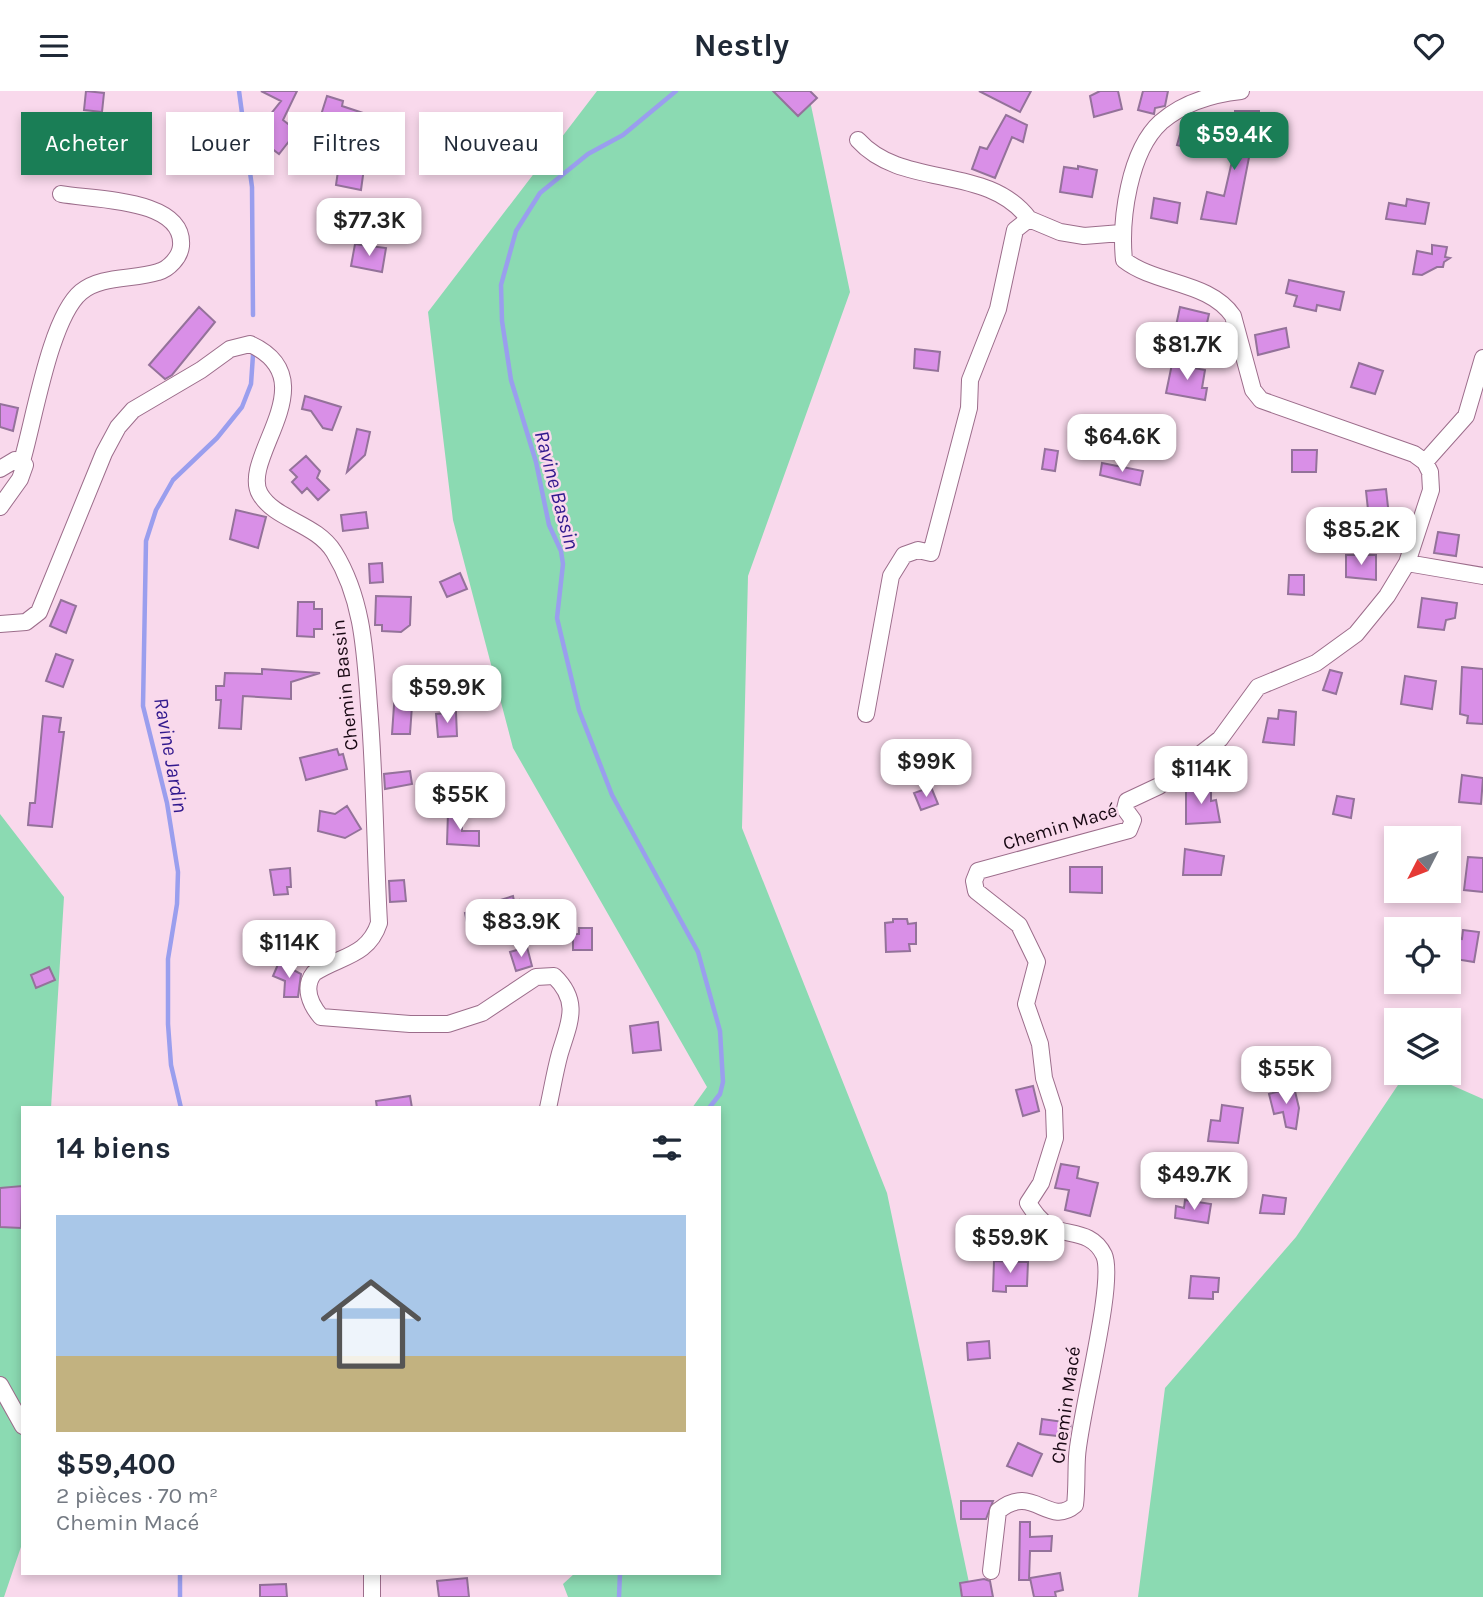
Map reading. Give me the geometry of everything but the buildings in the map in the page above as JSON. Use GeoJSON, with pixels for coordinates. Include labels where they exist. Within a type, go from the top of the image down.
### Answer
{"type":"FeatureCollection","features":[{"type":"Feature","properties":{"kind":"street"},"geometry":{"type":"LineString","coordinates":[[1241,91],[1201,99],[1160,123],[1143,149],[1126,195],[1121,233],[1124,260],[1136,270],[1213,297],[1227,307],[1233,316],[1253,390],[1261,400],[1401,450],[1425,462],[1466,417],[1483,358]]}},
{"type":"Feature","properties":{"kind":"street"},"geometry":{"type":"LineString","coordinates":[[858,140],[869,152],[896,165],[995,191],[1012,200],[1029,219],[1060,232],[1084,236],[1121,233]]}},
{"type":"Feature","properties":{"kind":"street"},"geometry":{"type":"LineString","coordinates":[[0,507],[20,479],[25,465],[22,461],[45,365],[73,302],[82,291],[102,283],[159,272],[172,263],[180,252],[182,236],[177,226],[158,211],[61,194]]}},
{"type":"Feature","properties":{"kind":"street"},"geometry":{"type":"LineString","coordinates":[[866,715],[891,576],[904,555],[918,550],[931,553],[969,408],[971,380],[998,309],[1016,230],[1029,219]]}},
{"type":"Feature","properties":{"kind":"street","name":"Chemin Bassin"},"geometry":{"type":"LineString","coordinates":[[0,624],[26,622],[39,612],[104,453],[118,427],[133,410],[201,370],[230,349],[250,344],[275,359],[282,375],[281,393],[277,425],[256,476],[259,493],[282,513],[320,534],[349,580],[360,614],[365,649],[377,814],[379,923],[376,933],[364,948],[314,973],[309,980],[310,999],[321,1017],[448,1024],[482,1013],[536,977],[554,976],[565,986],[571,1023],[548,1106]]}},
{"type":"Feature","properties":{"kind":"street"},"geometry":{"type":"LineString","coordinates":[[0,469],[15,460],[22,461]]}},
{"type":"Feature","properties":{"kind":"street","name":"Chemin Macé"},"geometry":{"type":"LineString","coordinates":[[991,1570],[998,1511],[1006,1504],[1017,1499],[1027,1500],[1057,1512],[1068,1511],[1075,1505],[1077,1456],[1103,1308],[1106,1272],[1104,1255],[1085,1236],[1052,1228],[1040,1220],[1028,1203],[1041,1183],[1055,1138],[1054,1109],[1044,1079],[1040,1044],[1026,1004],[1037,962],[1018,925],[976,891],[974,881],[978,871],[1129,830],[1133,820],[1125,809],[1127,801],[1159,786],[1220,740],[1258,687],[1316,663],[1343,646],[1387,596],[1407,563],[1431,490],[1430,473],[1425,462]]}},
{"type":"Feature","properties":{"kind":"street"},"geometry":{"type":"LineString","coordinates":[[1407,563],[1483,576]]}},
{"type":"Feature","properties":{"kind":"street"},"geometry":{"type":"LineString","coordinates":[[0,1385],[21,1422]]}},
{"type":"Feature","properties":{"kind":"street"},"geometry":{"type":"LineString","coordinates":[[372,1575],[372,1597]]}},
{"type":"Feature","properties":{"kind":"green space"},"geometry":{"type":"Polygon","coordinates":[[[597,91],[808,91],[850,292],[748,576],[742,828],[887,1193],[972,1597],[568,1597],[563,1584],[573,1575],[721,1575],[721,1106],[693,1106],[707,1087],[513,748],[453,520],[428,312],[533,175],[563,175],[563,135],[597,91]]]}},
{"type":"Feature","properties":{"kind":"green space"},"geometry":{"type":"Polygon","coordinates":[[[0,814],[64,897],[51,1106],[21,1106],[21,1547],[4,1597],[0,1597],[0,814]]]}},
{"type":"Feature","properties":{"kind":"green space"},"geometry":{"type":"Polygon","coordinates":[[[1398,1085],[1451,1085],[1483,1099],[1483,1597],[1138,1597],[1165,1388],[1296,1237],[1398,1085]]]}},
{"type":"Feature","properties":{"kind":"waterway","name":"Ravine Jardin"},"geometry":{"type":"LineString","coordinates":[[239,91],[252,187],[253,315]]}},
{"type":"Feature","properties":{"kind":"waterway","name":"Ravine Bassin"},"geometry":{"type":"LineString","coordinates":[[676,91],[623,135],[588,154],[540,193],[516,231],[501,285],[502,321],[511,380],[536,462],[549,525],[561,551],[563,564],[557,618],[579,710],[612,795],[698,952],[720,1031],[723,1082],[720,1094],[711,1106]]}},
{"type":"Feature","properties":{"kind":"waterway","name":"Ravine Jardin"},"geometry":{"type":"LineString","coordinates":[[181,1106],[171,1065],[168,1024],[168,959],[177,904],[178,872],[167,803],[143,706],[146,541],[156,510],[173,480],[217,438],[242,407],[251,384],[253,355]]}},
{"type":"Feature","properties":{"kind":"waterway","name":"Ravine Jardin"},"geometry":{"type":"LineString","coordinates":[[180,1575],[180,1597]]}},
{"type":"Feature","properties":{"kind":"waterway","name":"Ravine Bassin"},"geometry":{"type":"LineString","coordinates":[[619,1597],[620,1575]]}}]}
